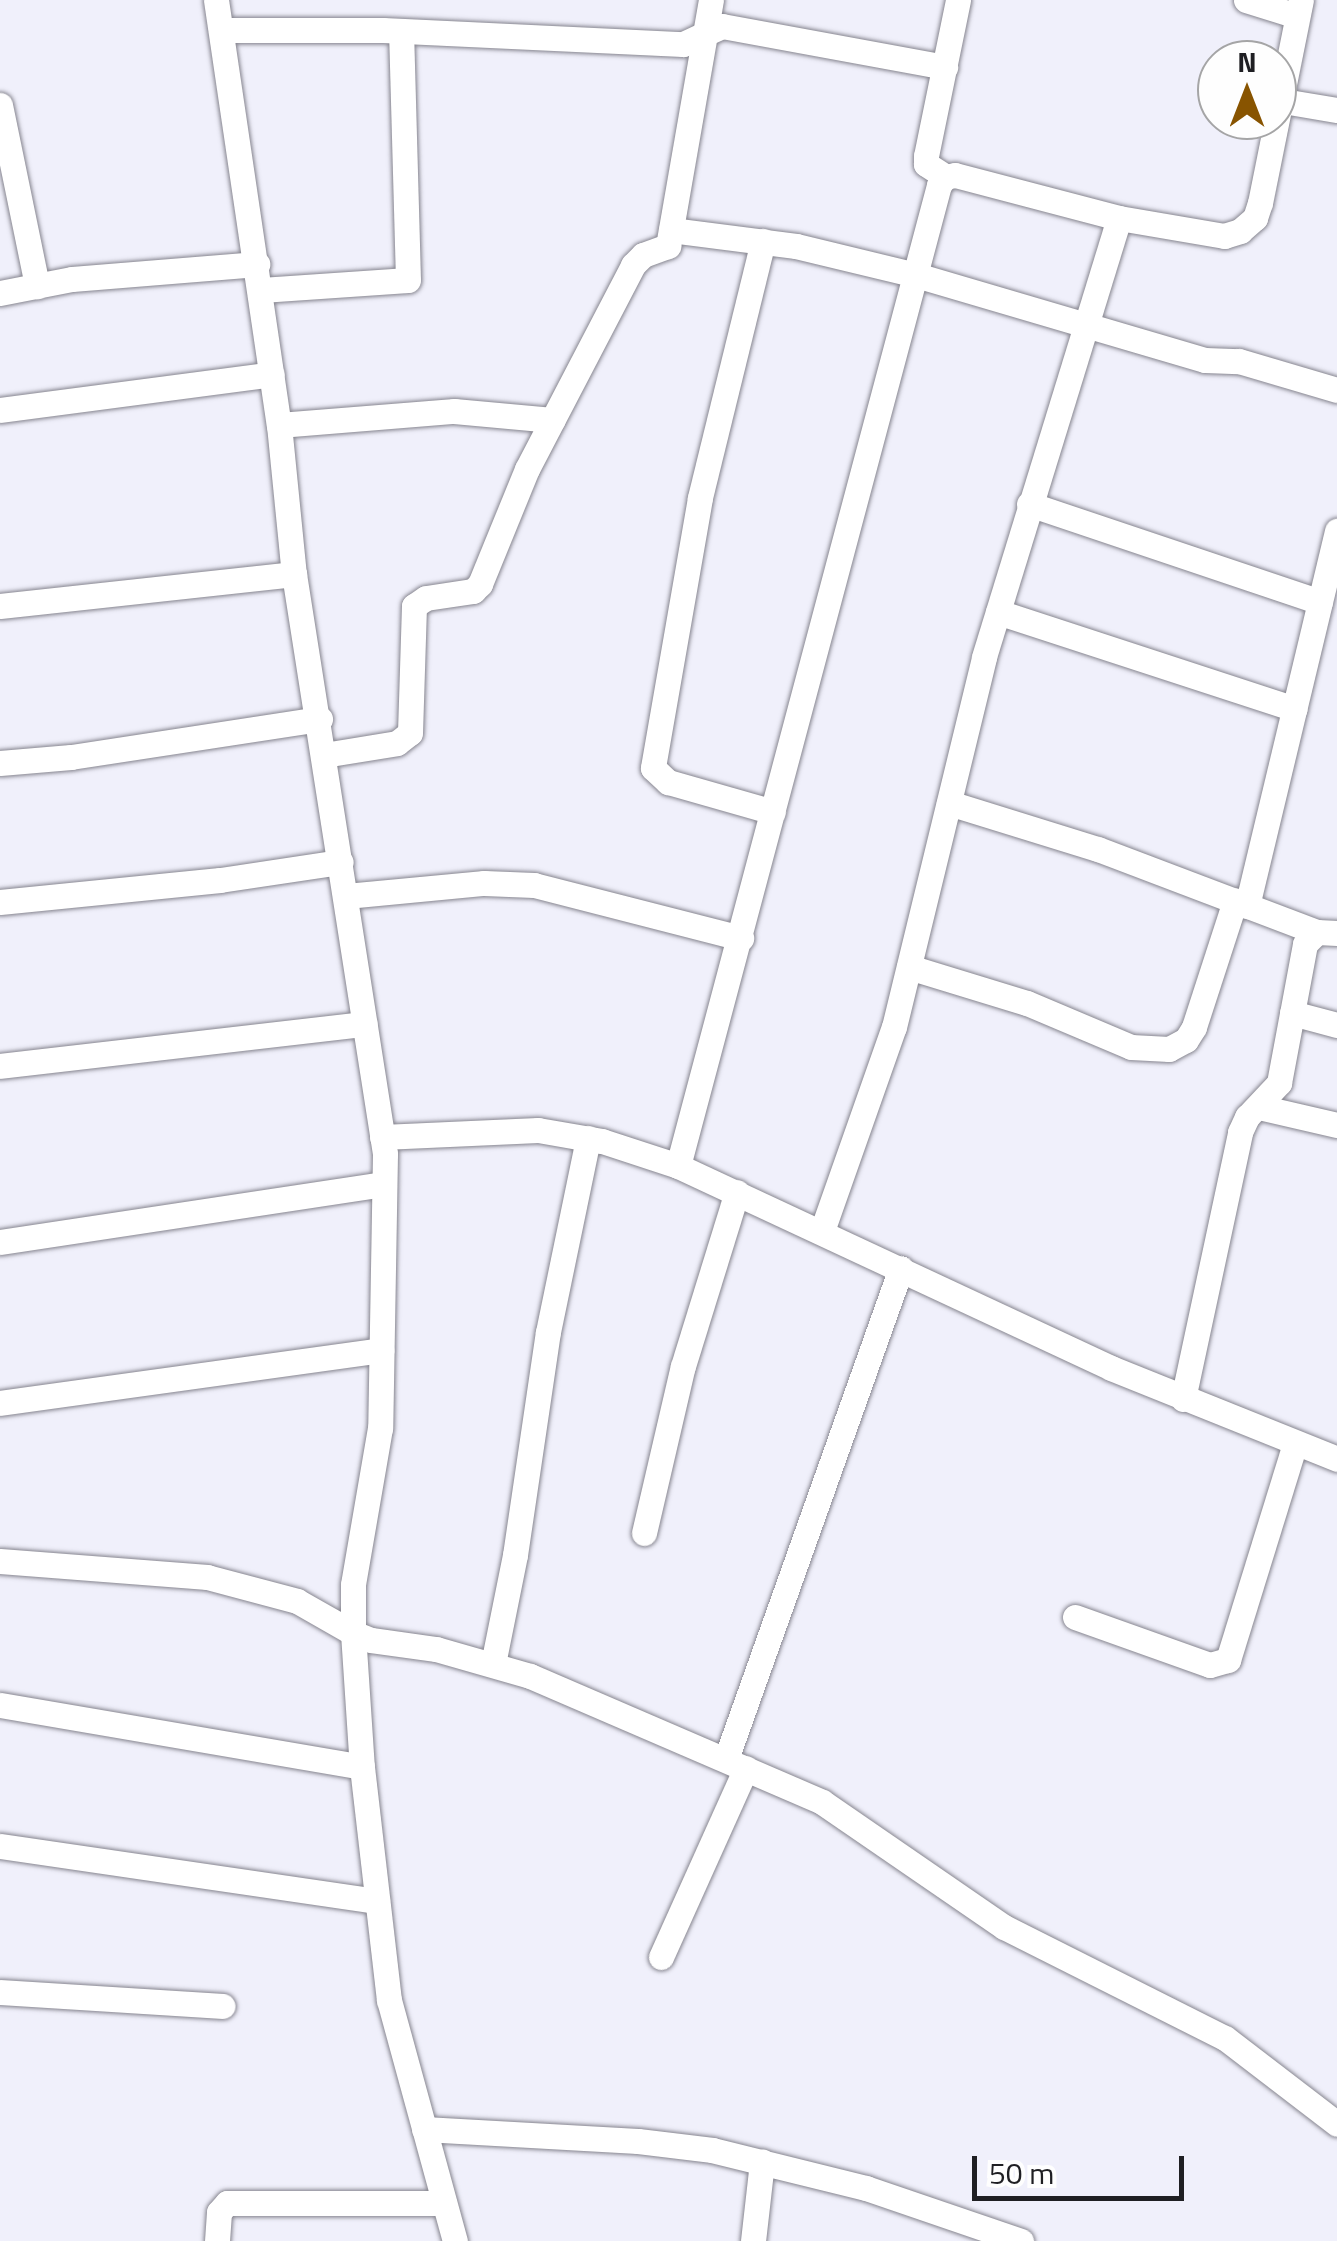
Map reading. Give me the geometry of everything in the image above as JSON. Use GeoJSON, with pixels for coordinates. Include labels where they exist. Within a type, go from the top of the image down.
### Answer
{"type":"FeatureCollection","features":[{"type":"Feature","properties":{"kind":"street"},"geometry":{"type":"LineString","coordinates":[[216,0],[259,277],[294,574],[320,719],[382,1138],[380,1428],[353,1584],[353,1633],[362,1767],[389,2000],[454,2241]]}},
{"type":"Feature","properties":{"kind":"street"},"geometry":{"type":"LineString","coordinates":[[324,755],[396,743],[410,733],[414,606],[426,598],[474,592],[480,584],[527,469],[636,259],[665,251],[711,0]]}},
{"type":"Feature","properties":{"kind":"street"},"geometry":{"type":"LineString","coordinates":[[946,177],[926,164],[958,0]]}},
{"type":"Feature","properties":{"kind":"street"},"geometry":{"type":"LineString","coordinates":[[1246,0],[1299,8],[1293,40]]}},
{"type":"Feature","properties":{"kind":"street"},"geometry":{"type":"LineString","coordinates":[[222,30],[400,31],[683,44],[722,26],[944,67]]}},
{"type":"Feature","properties":{"kind":"street"},"geometry":{"type":"LineString","coordinates":[[0,293],[37,286],[259,277],[408,280],[400,31]]}},
{"type":"Feature","properties":{"kind":"street"},"geometry":{"type":"LineString","coordinates":[[1297,103],[1337,110]]}},
{"type":"Feature","properties":{"kind":"street"},"geometry":{"type":"LineString","coordinates":[[0,105],[37,286]]}},
{"type":"Feature","properties":{"kind":"street"},"geometry":{"type":"LineString","coordinates":[[678,1166],[939,186],[946,177],[955,175],[1119,218],[1224,236],[1240,231],[1255,218],[1274,140]]}},
{"type":"Feature","properties":{"kind":"street"},"geometry":{"type":"LineString","coordinates":[[822,1231],[894,1027],[998,612],[1119,218]]}},
{"type":"Feature","properties":{"kind":"street"},"geometry":{"type":"LineString","coordinates":[[671,230],[763,241],[916,275],[1205,360],[1239,361],[1337,390]]}},
{"type":"Feature","properties":{"kind":"street"},"geometry":{"type":"LineString","coordinates":[[763,241],[700,498],[653,768],[668,782],[772,812]]}},
{"type":"Feature","properties":{"kind":"street"},"geometry":{"type":"LineString","coordinates":[[0,410],[272,374]]}},
{"type":"Feature","properties":{"kind":"street"},"geometry":{"type":"LineString","coordinates":[[279,425],[454,411],[553,420]]}},
{"type":"Feature","properties":{"kind":"street"},"geometry":{"type":"LineString","coordinates":[[1029,504],[1320,602]]}},
{"type":"Feature","properties":{"kind":"street"},"geometry":{"type":"LineString","coordinates":[[910,966],[1027,1003],[1131,1046],[1169,1050],[1186,1040],[1241,904],[1295,709],[1337,531]]}},
{"type":"Feature","properties":{"kind":"street"},"geometry":{"type":"LineString","coordinates":[[0,606],[294,574]]}},
{"type":"Feature","properties":{"kind":"street"},"geometry":{"type":"LineString","coordinates":[[998,612],[1295,709]]}},
{"type":"Feature","properties":{"kind":"street"},"geometry":{"type":"LineString","coordinates":[[0,763],[71,758],[320,719]]}},
{"type":"Feature","properties":{"kind":"street"},"geometry":{"type":"LineString","coordinates":[[950,803],[1098,849],[1327,932]]}},
{"type":"Feature","properties":{"kind":"street"},"geometry":{"type":"LineString","coordinates":[[0,902],[185,884],[341,862]]}},
{"type":"Feature","properties":{"kind":"street"},"geometry":{"type":"LineString","coordinates":[[346,896],[484,883],[534,885],[741,938]]}},
{"type":"Feature","properties":{"kind":"street"},"geometry":{"type":"LineString","coordinates":[[1183,1398],[1240,1132],[1279,1083],[1305,944],[1327,932]]}},
{"type":"Feature","properties":{"kind":"street"},"geometry":{"type":"LineString","coordinates":[[1292,1012],[1337,1026]]}},
{"type":"Feature","properties":{"kind":"street"},"geometry":{"type":"LineString","coordinates":[[0,1066],[366,1024]]}},
{"type":"Feature","properties":{"kind":"street"},"geometry":{"type":"LineString","coordinates":[[1259,1107],[1337,1125]]}},
{"type":"Feature","properties":{"kind":"street"},"geometry":{"type":"LineString","coordinates":[[382,1138],[538,1130],[588,1138],[678,1166],[1183,1398],[1337,1459]]}},
{"type":"Feature","properties":{"kind":"street"},"geometry":{"type":"LineString","coordinates":[[493,1664],[516,1555],[548,1332],[588,1138]]}},
{"type":"Feature","properties":{"kind":"street"},"geometry":{"type":"LineString","coordinates":[[0,1242],[384,1184]]}},
{"type":"Feature","properties":{"kind":"street"},"geometry":{"type":"LineString","coordinates":[[644,1532],[683,1366],[738,1192]]}},
{"type":"Feature","properties":{"kind":"street"},"geometry":{"type":"LineString","coordinates":[[661,1957],[736,1764],[901,1268]]}},
{"type":"Feature","properties":{"kind":"street"},"geometry":{"type":"LineString","coordinates":[[0,1403],[381,1350]]}},
{"type":"Feature","properties":{"kind":"street"},"geometry":{"type":"LineString","coordinates":[[1075,1617],[1210,1664],[1228,1660],[1295,1444]]}},
{"type":"Feature","properties":{"kind":"street"},"geometry":{"type":"LineString","coordinates":[[0,1562],[58,1562],[207,1577],[296,1601],[371,1640],[436,1649],[493,1664],[582,1696],[822,1802],[1004,1927],[1225,2038],[1337,2124]]}},
{"type":"Feature","properties":{"kind":"street"},"geometry":{"type":"LineString","coordinates":[[0,1705],[362,1767]]}},
{"type":"Feature","properties":{"kind":"street"},"geometry":{"type":"LineString","coordinates":[[0,1846],[377,1901]]}},
{"type":"Feature","properties":{"kind":"street"},"geometry":{"type":"LineString","coordinates":[[0,1992],[223,2006]]}},
{"type":"Feature","properties":{"kind":"street"},"geometry":{"type":"LineString","coordinates":[[424,2129],[638,2141],[762,2162],[866,2188],[1021,2241]]}},
{"type":"Feature","properties":{"kind":"street"},"geometry":{"type":"LineString","coordinates":[[753,2241],[762,2162]]}},
{"type":"Feature","properties":{"kind":"street"},"geometry":{"type":"LineString","coordinates":[[217,2241],[219,2212],[227,2202],[444,2204]]}}]}
